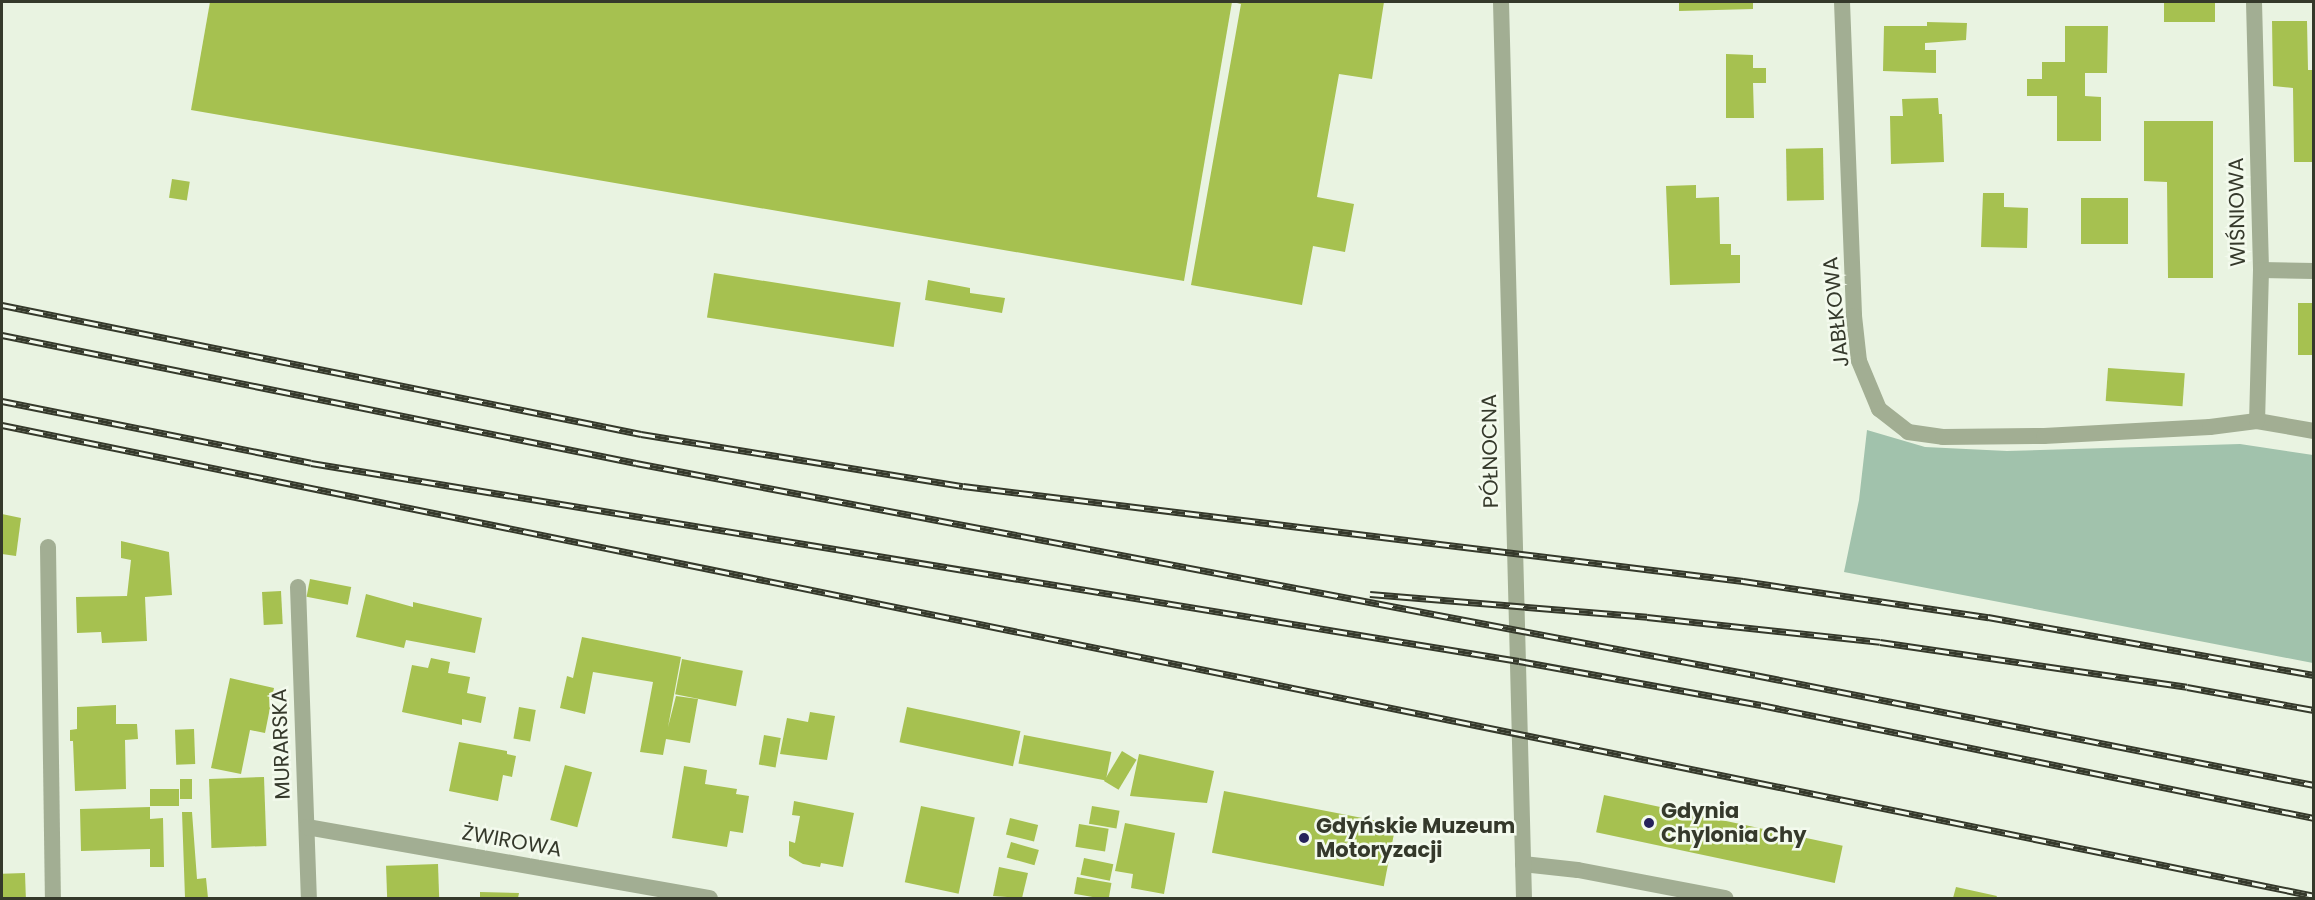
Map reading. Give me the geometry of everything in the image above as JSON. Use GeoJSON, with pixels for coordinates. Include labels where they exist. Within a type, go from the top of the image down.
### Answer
{"type":"FeatureCollection","features":[{"type":"Feature","properties":{"kind":"street","name":"PÓŁNOCNA"},"geometry":{"type":"LineString","coordinates":[[1500,2],[1524,898]]}},
{"type":"Feature","properties":{"kind":"street","name":"JABŁKOWA"},"geometry":{"type":"LineString","coordinates":[[1842,2],[1854,316],[1859,361],[1879,409],[1908,432],[1943,437],[2044,436],[2210,427],[2257,421],[2313,431]]}},
{"type":"Feature","properties":{"kind":"street","name":"WIŚNIOWA"},"geometry":{"type":"LineString","coordinates":[[2254,2],[2261,270],[2257,421]]}},
{"type":"Feature","properties":{"kind":"street"},"geometry":{"type":"LineString","coordinates":[[2261,270],[2313,271]]}},
{"type":"Feature","properties":{"kind":"street"},"geometry":{"type":"LineString","coordinates":[[48,547],[53,898]]}},
{"type":"Feature","properties":{"kind":"street","name":"MURARSKA"},"geometry":{"type":"LineString","coordinates":[[298,587],[309,898]]}},
{"type":"Feature","properties":{"kind":"street","name":"ŻWIROWA"},"geometry":{"type":"LineString","coordinates":[[307,827],[710,898]]}},
{"type":"Feature","properties":{"kind":"street"},"geometry":{"type":"LineString","coordinates":[[1524,864],[1578,870],[1725,898]]}},
{"type":"Feature","properties":{"kind":"green space"},"geometry":{"type":"Polygon","coordinates":[[[1867,430],[1925,447],[2007,451],[2240,444],[2313,455],[2313,663],[1844,572],[1859,500],[1867,430]]]}},
{"type":"Feature","properties":{"kind":"building"},"geometry":{"type":"Polygon","coordinates":[[[210,2],[1232,2],[1184,281],[191,110],[210,2]]]}},
{"type":"Feature","properties":{"kind":"building"},"geometry":{"type":"Polygon","coordinates":[[[1233,2],[1384,2],[1372,79],[1339,74],[1317,197],[1354,204],[1345,252],[1313,246],[1302,305],[1191,285],[1241,4],[1233,2]]]}},
{"type":"Feature","properties":{"kind":"building"},"geometry":{"type":"Polygon","coordinates":[[[1679,2],[1753,2],[1753,9],[1679,11],[1679,2]]]}},
{"type":"Feature","properties":{"kind":"building"},"geometry":{"type":"Polygon","coordinates":[[[2164,2],[2215,2],[2215,22],[2164,22],[2164,2]]]}},
{"type":"Feature","properties":{"kind":"building"},"geometry":{"type":"Polygon","coordinates":[[[2272,21],[2307,21],[2308,70],[2313,70],[2313,162],[2294,162],[2293,88],[2273,86],[2272,21]]]}},
{"type":"Feature","properties":{"kind":"building"},"geometry":{"type":"Polygon","coordinates":[[[1927,22],[1967,23],[1966,40],[1925,43],[1925,50],[1936,50],[1936,73],[1883,71],[1884,26],[1927,26],[1927,22]]]}},
{"type":"Feature","properties":{"kind":"building"},"geometry":{"type":"Polygon","coordinates":[[[2065,26],[2108,26],[2107,73],[2085,73],[2085,96],[2101,97],[2101,141],[2057,141],[2057,96],[2027,96],[2027,79],[2042,79],[2042,62],[2065,62],[2065,26]]]}},
{"type":"Feature","properties":{"kind":"building"},"geometry":{"type":"Polygon","coordinates":[[[1726,54],[1753,55],[1753,68],[1766,68],[1766,83],[1753,83],[1754,118],[1726,118],[1726,54]]]}},
{"type":"Feature","properties":{"kind":"building"},"geometry":{"type":"Polygon","coordinates":[[[1938,98],[1939,114],[1942,114],[1944,162],[1891,164],[1890,116],[1903,116],[1902,99],[1938,98]]]}},
{"type":"Feature","properties":{"kind":"building"},"geometry":{"type":"Polygon","coordinates":[[[2144,121],[2213,121],[2213,278],[2168,278],[2167,182],[2144,181],[2144,121]]]}},
{"type":"Feature","properties":{"kind":"building"},"geometry":{"type":"Polygon","coordinates":[[[1823,148],[1824,200],[1787,201],[1786,149],[1823,148]]]}},
{"type":"Feature","properties":{"kind":"building"},"geometry":{"type":"Polygon","coordinates":[[[172,179],[190,182],[187,201],[169,198],[172,179]]]}},
{"type":"Feature","properties":{"kind":"building"},"geometry":{"type":"Polygon","coordinates":[[[1696,185],[1696,198],[1719,197],[1720,244],[1731,244],[1731,255],[1740,255],[1740,283],[1670,285],[1666,186],[1696,185]]]}},
{"type":"Feature","properties":{"kind":"building"},"geometry":{"type":"Polygon","coordinates":[[[1983,193],[2004,193],[2004,207],[2028,208],[2027,248],[1981,247],[1983,193]]]}},
{"type":"Feature","properties":{"kind":"building"},"geometry":{"type":"Polygon","coordinates":[[[2081,198],[2128,198],[2128,244],[2081,244],[2081,198]]]}},
{"type":"Feature","properties":{"kind":"building"},"geometry":{"type":"Polygon","coordinates":[[[714,273],[901,303],[894,347],[707,317],[714,273]]]}},
{"type":"Feature","properties":{"kind":"building"},"geometry":{"type":"Polygon","coordinates":[[[928,280],[970,288],[970,293],[1005,298],[1002,313],[925,300],[928,280]]]}},
{"type":"Feature","properties":{"kind":"building"},"geometry":{"type":"Polygon","coordinates":[[[2298,303],[2313,303],[2313,355],[2298,355],[2298,303]]]}},
{"type":"Feature","properties":{"kind":"building"},"geometry":{"type":"Polygon","coordinates":[[[2108,368],[2185,373],[2183,406],[2106,401],[2108,368]]]}},
{"type":"Feature","properties":{"kind":"building"},"geometry":{"type":"Polygon","coordinates":[[[2,514],[21,518],[16,556],[2,554],[2,514]]]}},
{"type":"Feature","properties":{"kind":"building"},"geometry":{"type":"Polygon","coordinates":[[[121,541],[169,552],[172,595],[145,597],[147,641],[102,643],[101,632],[77,633],[76,597],[127,596],[131,560],[121,558],[121,541]]]}},
{"type":"Feature","properties":{"kind":"building"},"geometry":{"type":"Polygon","coordinates":[[[310,579],[351,587],[348,605],[307,597],[310,579]]]}},
{"type":"Feature","properties":{"kind":"building"},"geometry":{"type":"Polygon","coordinates":[[[281,591],[283,624],[264,625],[262,592],[281,591]]]}},
{"type":"Feature","properties":{"kind":"building"},"geometry":{"type":"Polygon","coordinates":[[[366,594],[413,607],[413,602],[482,618],[475,653],[406,640],[404,648],[356,637],[366,594]]]}},
{"type":"Feature","properties":{"kind":"building"},"geometry":{"type":"Polygon","coordinates":[[[582,637],[681,657],[668,727],[676,696],[698,699],[690,743],[666,739],[663,755],[640,752],[653,682],[593,672],[585,714],[560,708],[567,676],[573,678],[582,637]]]}},
{"type":"Feature","properties":{"kind":"building"},"geometry":{"type":"Polygon","coordinates":[[[431,658],[450,662],[448,673],[470,677],[467,693],[486,697],[481,723],[462,719],[462,725],[402,712],[412,665],[428,668],[431,658]]]}},
{"type":"Feature","properties":{"kind":"building"},"geometry":{"type":"Polygon","coordinates":[[[682,659],[743,671],[736,706],[675,694],[682,659]]]}},
{"type":"Feature","properties":{"kind":"building"},"geometry":{"type":"Polygon","coordinates":[[[230,678],[274,688],[265,733],[250,730],[241,774],[211,768],[230,678]]]}},
{"type":"Feature","properties":{"kind":"building"},"geometry":{"type":"Polygon","coordinates":[[[116,705],[116,724],[137,724],[138,739],[125,740],[126,789],[75,791],[73,741],[70,741],[70,730],[77,729],[77,707],[116,705]]]}},
{"type":"Feature","properties":{"kind":"building"},"geometry":{"type":"Polygon","coordinates":[[[519,707],[536,710],[530,741],[513,739],[519,707]]]}},
{"type":"Feature","properties":{"kind":"building"},"geometry":{"type":"Polygon","coordinates":[[[907,707],[1020,731],[1013,766],[900,742],[907,707]]]}},
{"type":"Feature","properties":{"kind":"building"},"geometry":{"type":"Polygon","coordinates":[[[810,712],[835,716],[827,760],[780,754],[787,718],[808,722],[810,712]]]}},
{"type":"Feature","properties":{"kind":"building"},"geometry":{"type":"Polygon","coordinates":[[[194,729],[195,764],[176,765],[175,730],[194,729]]]}},
{"type":"Feature","properties":{"kind":"building"},"geometry":{"type":"Polygon","coordinates":[[[764,735],[781,738],[776,767],[759,765],[764,735]]]}},
{"type":"Feature","properties":{"kind":"building"},"geometry":{"type":"Polygon","coordinates":[[[1024,735],[1111,752],[1106,780],[1018,763],[1024,735]]]}},
{"type":"Feature","properties":{"kind":"building"},"geometry":{"type":"Polygon","coordinates":[[[459,742],[507,751],[507,754],[516,756],[512,777],[503,775],[498,801],[449,791],[459,742]]]}},
{"type":"Feature","properties":{"kind":"building"},"geometry":{"type":"Polygon","coordinates":[[[1122,751],[1137,760],[1119,790],[1104,781],[1122,751]]]}},
{"type":"Feature","properties":{"kind":"building"},"geometry":{"type":"Polygon","coordinates":[[[1139,754],[1214,771],[1207,803],[1130,796],[1139,754]]]}},
{"type":"Feature","properties":{"kind":"building"},"geometry":{"type":"Polygon","coordinates":[[[565,765],[592,772],[577,827],[550,820],[565,765]]]}},
{"type":"Feature","properties":{"kind":"building"},"geometry":{"type":"Polygon","coordinates":[[[684,766],[707,770],[705,784],[737,789],[736,794],[749,796],[743,833],[730,831],[727,847],[672,838],[684,766]]]}},
{"type":"Feature","properties":{"kind":"building"},"geometry":{"type":"Polygon","coordinates":[[[264,777],[266,846],[211,848],[209,779],[264,777]]]}},
{"type":"Feature","properties":{"kind":"building"},"geometry":{"type":"Polygon","coordinates":[[[180,779],[192,779],[192,799],[180,799],[180,779]]]}},
{"type":"Feature","properties":{"kind":"building"},"geometry":{"type":"Polygon","coordinates":[[[150,789],[179,789],[179,806],[150,806],[150,789]]]}},
{"type":"Feature","properties":{"kind":"building","name":"Gdyńskie Muzeum Motoryzacji"},"geometry":{"type":"Polygon","coordinates":[[[1224,791],[1396,824],[1384,886],[1212,853],[1224,791]]]}},
{"type":"Feature","properties":{"kind":"building"},"geometry":{"type":"Polygon","coordinates":[[[1604,795],[1843,846],[1835,883],[1596,832],[1604,795]]]}},
{"type":"Feature","properties":{"kind":"building"},"geometry":{"type":"Polygon","coordinates":[[[794,801],[854,813],[843,867],[821,863],[820,867],[803,864],[789,856],[789,841],[795,843],[800,816],[792,815],[794,801]]]}},
{"type":"Feature","properties":{"kind":"building"},"geometry":{"type":"Polygon","coordinates":[[[921,806],[975,817],[959,894],[905,882],[921,806]]]}},
{"type":"Feature","properties":{"kind":"building"},"geometry":{"type":"Polygon","coordinates":[[[1092,806],[1120,811],[1116,829],[1089,824],[1092,806]]]}},
{"type":"Feature","properties":{"kind":"building"},"geometry":{"type":"Polygon","coordinates":[[[150,807],[150,819],[163,818],[164,867],[150,867],[150,849],[81,851],[80,809],[150,807]]]}},
{"type":"Feature","properties":{"kind":"building"},"geometry":{"type":"Polygon","coordinates":[[[182,812],[192,812],[197,879],[206,878],[208,898],[185,898],[182,812]]]}},
{"type":"Feature","properties":{"kind":"building"},"geometry":{"type":"Polygon","coordinates":[[[1010,818],[1038,825],[1034,842],[1006,834],[1010,818]]]}},
{"type":"Feature","properties":{"kind":"building"},"geometry":{"type":"Polygon","coordinates":[[[1125,823],[1175,833],[1164,894],[1131,888],[1133,874],[1115,871],[1125,823]]]}},
{"type":"Feature","properties":{"kind":"building"},"geometry":{"type":"Polygon","coordinates":[[[1079,824],[1109,829],[1105,851],[1075,847],[1079,824]]]}},
{"type":"Feature","properties":{"kind":"building"},"geometry":{"type":"Polygon","coordinates":[[[1011,842],[1039,850],[1034,865],[1007,857],[1011,842]]]}},
{"type":"Feature","properties":{"kind":"building"},"geometry":{"type":"Polygon","coordinates":[[[1084,858],[1113,864],[1110,881],[1080,875],[1084,858]]]}},
{"type":"Feature","properties":{"kind":"building"},"geometry":{"type":"Polygon","coordinates":[[[438,864],[439,898],[387,898],[386,866],[438,864]]]}},
{"type":"Feature","properties":{"kind":"building"},"geometry":{"type":"Polygon","coordinates":[[[999,867],[1028,873],[1022,898],[993,896],[999,867]]]}},
{"type":"Feature","properties":{"kind":"building"},"geometry":{"type":"Polygon","coordinates":[[[25,873],[26,898],[3,898],[2,874],[25,873]]]}},
{"type":"Feature","properties":{"kind":"building"},"geometry":{"type":"Polygon","coordinates":[[[1077,877],[1111,883],[1109,898],[1074,894],[1077,877]]]}},
{"type":"Feature","properties":{"kind":"building"},"geometry":{"type":"Polygon","coordinates":[[[1956,887],[1997,896],[1996,898],[1953,898],[1956,887]]]}},
{"type":"Feature","properties":{"kind":"building"},"geometry":{"type":"Polygon","coordinates":[[[480,892],[519,893],[518,898],[480,898],[480,892]]]}},
{"type":"Feature","properties":{"kind":"railway"},"geometry":{"type":"LineString","coordinates":[[2,305],[641,434],[963,486],[1743,581],[1988,617],[2314,675]]}},
{"type":"Feature","properties":{"kind":"railway"},"geometry":{"type":"LineString","coordinates":[[2,335],[636,463],[1755,675],[2314,785]]}},
{"type":"Feature","properties":{"kind":"railway"},"geometry":{"type":"LineString","coordinates":[[2,401],[311,463],[1519,661],[1761,705],[2314,818]]}},
{"type":"Feature","properties":{"kind":"railway"},"geometry":{"type":"LineString","coordinates":[[2,425],[2314,896]]}},
{"type":"Feature","properties":{"kind":"railway"},"geometry":{"type":"LineString","coordinates":[[1370,594],[1647,617],[1880,642],[2187,687],[2314,710]]}},
{"type":"Feature","properties":{"kind":"place","name":"Gdynia Chylonia Chy"},"geometry":{"type":"Point","coordinates":[1649,823]}},
{"type":"Feature","properties":{"kind":"place","name":"Gdyńskie Muzeum Motoryzacji"},"geometry":{"type":"Point","coordinates":[1304,838]}}]}
